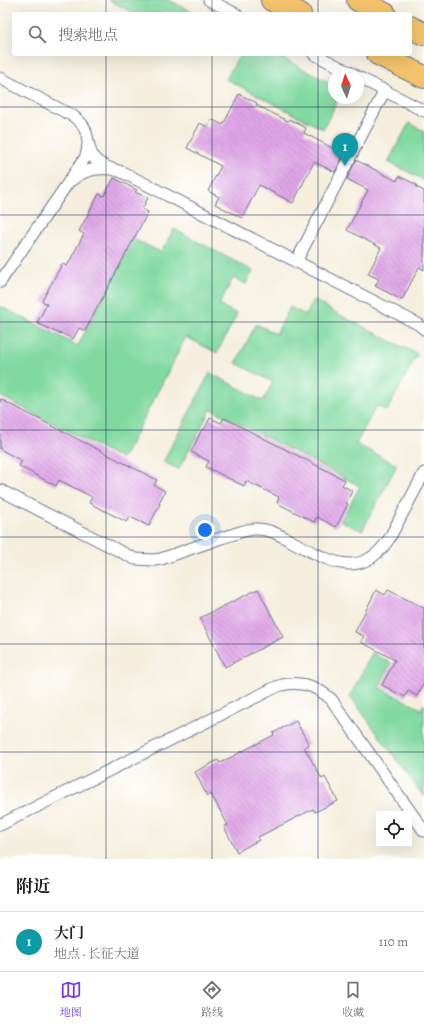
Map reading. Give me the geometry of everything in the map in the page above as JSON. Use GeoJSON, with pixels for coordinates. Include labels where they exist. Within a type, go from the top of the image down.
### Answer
{"type":"FeatureCollection","features":[{"type":"Feature","properties":{"kind":"main road"},"geometry":{"type":"LineString","coordinates":[[272,0],[296,12]]}},
{"type":"Feature","properties":{"kind":"main road"},"geometry":{"type":"LineString","coordinates":[[358,0],[381,12]]}},
{"type":"Feature","properties":{"kind":"main road"},"geometry":{"type":"LineString","coordinates":[[412,28],[424,34]]}},
{"type":"Feature","properties":{"kind":"main road"},"geometry":{"type":"LineString","coordinates":[[382,56],[424,77]]}},
{"type":"Feature","properties":{"kind":"lane"},"geometry":{"type":"LineString","coordinates":[[209,0],[232,12]]}},
{"type":"Feature","properties":{"kind":"lane"},"geometry":{"type":"LineString","coordinates":[[318,56],[341,68]]}},
{"type":"Feature","properties":{"kind":"lane"},"geometry":{"type":"LineString","coordinates":[[0,78],[73,116],[84,127],[90,151],[98,162],[111,169]]}},
{"type":"Feature","properties":{"kind":"lane"},"geometry":{"type":"LineString","coordinates":[[364,80],[424,111]]}},
{"type":"Feature","properties":{"kind":"lane"},"geometry":{"type":"LineString","coordinates":[[296,262],[385,90]]}},
{"type":"Feature","properties":{"kind":"lane"},"geometry":{"type":"LineString","coordinates":[[0,282],[85,158],[88,144]]}},
{"type":"Feature","properties":{"kind":"lane"},"geometry":{"type":"LineString","coordinates":[[66,186],[74,178],[90,170],[103,168],[122,172],[418,324],[424,329]]}},
{"type":"Feature","properties":{"kind":"lane"},"geometry":{"type":"LineString","coordinates":[[0,490],[135,559],[161,559],[241,532],[258,529],[277,534],[327,560],[342,564],[350,564],[370,559],[378,553],[389,540],[424,473]]}},
{"type":"Feature","properties":{"kind":"lane"},"geometry":{"type":"LineString","coordinates":[[0,825],[268,691],[283,685],[297,684],[309,685],[323,692],[332,700],[424,830]]}},
{"type":"Feature","properties":{"kind":"green space"},"geometry":{"type":"Polygon","coordinates":[[[108,0],[169,0],[192,12],[132,12],[108,0]]]}},
{"type":"Feature","properties":{"kind":"green space"},"geometry":{"type":"Polygon","coordinates":[[[242,56],[278,56],[328,82],[328,104],[336,104],[323,129],[226,79],[236,61],[242,56]]]}},
{"type":"Feature","properties":{"kind":"green space"},"geometry":{"type":"Polygon","coordinates":[[[409,123],[424,131],[424,180],[388,162],[409,123]]]}},
{"type":"Feature","properties":{"kind":"green space"},"geometry":{"type":"Polygon","coordinates":[[[174,229],[253,271],[246,284],[233,278],[219,305],[237,314],[217,353],[186,337],[122,459],[0,396],[0,306],[78,346],[133,239],[161,252],[174,229]]]}},
{"type":"Feature","properties":{"kind":"green space"},"geometry":{"type":"Polygon","coordinates":[[[314,300],[336,313],[417,354],[387,411],[376,406],[356,444],[397,465],[362,531],[341,521],[360,486],[211,409],[179,469],[163,462],[210,373],[263,401],[273,382],[236,363],[256,324],[276,334],[290,307],[306,315],[314,300]]]}},
{"type":"Feature","properties":{"kind":"green space"},"geometry":{"type":"Polygon","coordinates":[[[372,653],[391,663],[379,687],[421,709],[424,704],[424,797],[350,696],[372,653]]]}},
{"type":"Feature","properties":{"kind":"building"},"geometry":{"type":"Polygon","coordinates":[[[239,94],[257,103],[256,105],[306,128],[304,133],[344,154],[335,172],[314,162],[293,203],[259,185],[242,218],[215,204],[219,197],[208,191],[221,166],[187,148],[200,123],[207,127],[211,119],[223,125],[239,94]]]}},
{"type":"Feature","properties":{"kind":"building"},"geometry":{"type":"Polygon","coordinates":[[[356,160],[397,181],[399,176],[417,185],[416,187],[424,191],[424,270],[419,267],[402,300],[375,286],[379,279],[368,274],[381,248],[347,230],[368,190],[347,179],[356,160]]]}},
{"type":"Feature","properties":{"kind":"building"},"geometry":{"type":"Polygon","coordinates":[[[114,178],[137,190],[135,192],[148,198],[142,209],[148,212],[85,331],[79,328],[73,339],[37,323],[47,304],[42,301],[62,264],[67,266],[84,234],[79,231],[99,194],[104,196],[114,178]]]}},
{"type":"Feature","properties":{"kind":"building"},"geometry":{"type":"Polygon","coordinates":[[[0,399],[157,480],[154,485],[165,491],[149,526],[130,517],[127,522],[89,503],[92,497],[59,480],[56,486],[19,466],[22,461],[0,449],[0,399]]]}},
{"type":"Feature","properties":{"kind":"building"},"geometry":{"type":"Polygon","coordinates":[[[210,418],[221,423],[224,418],[345,480],[342,485],[352,491],[346,503],[348,504],[336,527],[317,517],[314,522],[277,503],[279,497],[246,481],[244,486],[206,467],[209,461],[191,452],[202,429],[204,430],[210,418]]]}},
{"type":"Feature","properties":{"kind":"building"},"geometry":{"type":"Polygon","coordinates":[[[258,589],[283,637],[225,667],[200,618],[258,589]]]}},
{"type":"Feature","properties":{"kind":"building"},"geometry":{"type":"Polygon","coordinates":[[[376,590],[385,595],[388,590],[424,608],[424,683],[417,696],[408,691],[405,697],[382,685],[395,660],[361,642],[364,636],[355,632],[376,590]]]}},
{"type":"Feature","properties":{"kind":"building"},"geometry":{"type":"Polygon","coordinates":[[[296,721],[309,745],[304,747],[322,779],[325,777],[338,801],[315,812],[313,809],[258,837],[259,840],[237,852],[224,827],[228,825],[211,794],[207,796],[195,772],[218,760],[220,763],[274,735],[273,733],[296,721]]]}},
{"type":"Feature","properties":{"kind":"place","name":"大门"},"geometry":{"type":"Point","coordinates":[345,166]}}]}
